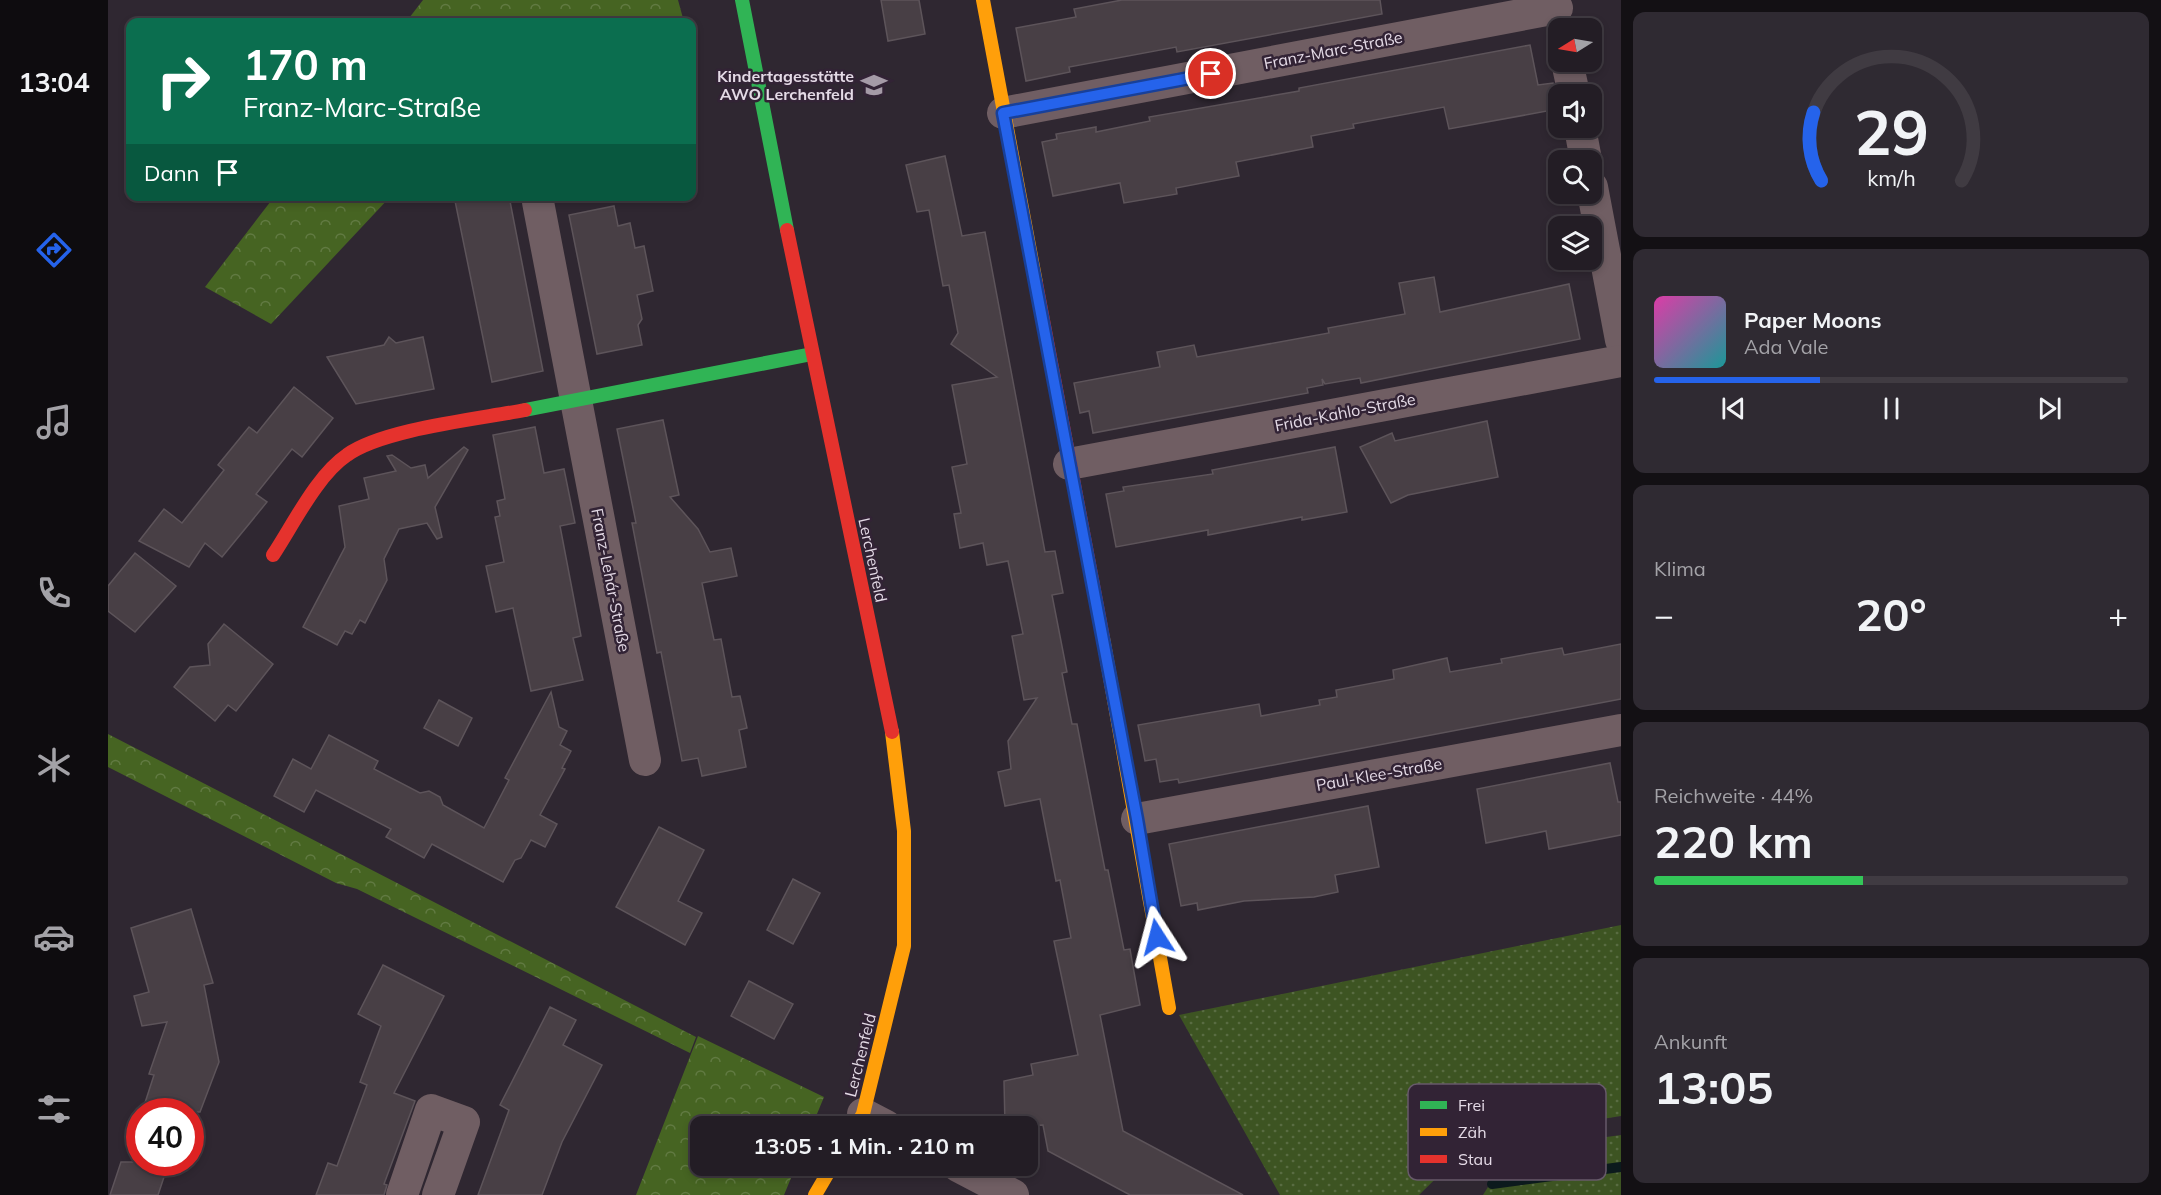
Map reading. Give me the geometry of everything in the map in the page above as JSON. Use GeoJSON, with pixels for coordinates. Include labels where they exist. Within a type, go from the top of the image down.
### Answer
{"type":"FeatureCollection","features":[{"type":"Feature","properties":{"kind":"street","name":"Lerchenfeld"},"geometry":{"type":"LineString","coordinates":[[742,0],[812,354],[890,719],[904,831],[904,946],[869,1116]]}},
{"type":"Feature","properties":{"kind":"street"},"geometry":{"type":"LineString","coordinates":[[982,0],[1137,819],[1168,1008]]}},
{"type":"Feature","properties":{"kind":"street","name":"Franz-Marc-Straße"},"geometry":{"type":"LineString","coordinates":[[1003,113],[1558,12]]}},
{"type":"Feature","properties":{"kind":"street","name":"Franz-Lehár-Straße"},"geometry":{"type":"LineString","coordinates":[[538,202],[578,400],[645,760]]}},
{"type":"Feature","properties":{"kind":"street"},"geometry":{"type":"LineString","coordinates":[[1595,204],[1621,340]]}},
{"type":"Feature","properties":{"kind":"street"},"geometry":{"type":"LineString","coordinates":[[273,555],[324,478],[346,455],[377,439],[812,354]]}},
{"type":"Feature","properties":{"kind":"street","name":"Frida-Kahlo-Straße"},"geometry":{"type":"LineString","coordinates":[[1069,464],[1621,361]]}},
{"type":"Feature","properties":{"kind":"street","name":"Paul-Klee-Straße"},"geometry":{"type":"LineString","coordinates":[[1137,819],[1621,730]]}},
{"type":"Feature","properties":{"kind":"street"},"geometry":{"type":"LineString","coordinates":[[402,1195],[431,1110],[464,1122],[438,1195]]}},
{"type":"Feature","properties":{"kind":"street"},"geometry":{"type":"LineString","coordinates":[[815,1195],[826,1176]]}},
{"type":"Feature","properties":{"kind":"street"},"geometry":{"type":"LineString","coordinates":[[977,1176],[1013,1195]]}},
{"type":"Feature","properties":{"kind":"green space"},"geometry":{"type":"Polygon","coordinates":[[[423,0],[678,0],[683,18],[409,18],[423,0]]]}},
{"type":"Feature","properties":{"kind":"green space"},"geometry":{"type":"Polygon","coordinates":[[[271,201],[386,201],[271,324],[205,287],[271,201]]]}},
{"type":"Feature","properties":{"kind":"green space"},"geometry":{"type":"Polygon","coordinates":[[[108,734],[696,1037],[690,1053],[357,889],[336,883],[108,767],[108,734]]]}},
{"type":"Feature","properties":{"kind":"green space"},"geometry":{"type":"Polygon","coordinates":[[[1621,925],[1621,1116],[1606,1118],[1606,1084],[1408,1084],[1408,1180],[1434,1180],[1419,1195],[1280,1195],[1179,1015],[1621,925]]]}},
{"type":"Feature","properties":{"kind":"green space"},"geometry":{"type":"Polygon","coordinates":[[[698,1036],[824,1097],[816,1116],[690,1116],[690,1176],[792,1176],[784,1195],[636,1195],[698,1036]]]}},
{"type":"Feature","properties":{"kind":"green space"},"geometry":{"type":"Polygon","coordinates":[[[1621,1135],[1621,1195],[1483,1195],[1492,1180],[1606,1180],[1606,1137],[1621,1135]]]}},
{"type":"Feature","properties":{"kind":"building"},"geometry":{"type":"Polygon","coordinates":[[[881,0],[919,0],[925,34],[888,41],[881,0]]]}},
{"type":"Feature","properties":{"kind":"building"},"geometry":{"type":"Polygon","coordinates":[[[1122,0],[1380,0],[1382,14],[1177,52],[1176,47],[1069,67],[1070,72],[1026,81],[1016,28],[1076,17],[1074,9],[1122,0]]]}},
{"type":"Feature","properties":{"kind":"building"},"geometry":{"type":"Polygon","coordinates":[[[1530,45],[1538,85],[1553,83],[1553,84],[1548,84],[1548,111],[1449,129],[1444,107],[1353,124],[1354,128],[1311,136],[1313,147],[1236,162],[1239,176],[1176,188],[1177,194],[1124,203],[1120,183],[1053,196],[1042,142],[1057,139],[1056,134],[1096,127],[1096,132],[1150,121],[1149,117],[1299,91],[1299,88],[1530,45]]]}},
{"type":"Feature","properties":{"kind":"building"},"geometry":{"type":"Polygon","coordinates":[[[945,156],[962,236],[985,232],[1045,552],[1055,551],[1063,593],[1052,595],[1067,672],[1062,673],[1072,724],[1077,724],[1105,870],[1108,870],[1124,950],[1130,949],[1140,1005],[1100,1015],[1123,1131],[1243,1195],[1130,1195],[1048,1151],[1043,1125],[1038,1125],[1038,1116],[1005,1116],[1004,1081],[1033,1075],[1031,1064],[1078,1055],[1054,941],[1071,938],[1060,880],[1056,881],[1040,799],[1005,806],[998,772],[1011,769],[1008,741],[1037,698],[1024,700],[1012,636],[1023,634],[1008,561],[987,565],[983,543],[960,548],[954,514],[961,513],[952,467],[967,464],[952,385],[997,377],[951,344],[958,333],[949,285],[943,286],[929,210],[917,212],[906,165],[945,156]]]}},
{"type":"Feature","properties":{"kind":"building"},"geometry":{"type":"Polygon","coordinates":[[[455,201],[510,201],[543,371],[492,382],[455,201]]]}},
{"type":"Feature","properties":{"kind":"building"},"geometry":{"type":"Polygon","coordinates":[[[614,206],[618,226],[630,223],[635,248],[644,246],[653,291],[637,295],[642,319],[638,325],[642,345],[597,354],[569,215],[614,206]]]}},
{"type":"Feature","properties":{"kind":"building"},"geometry":{"type":"Polygon","coordinates":[[[1434,277],[1440,312],[1569,284],[1580,339],[1361,383],[1360,378],[1325,384],[1322,379],[1323,385],[1307,388],[1308,393],[1093,433],[1089,411],[1080,413],[1074,383],[1160,367],[1157,352],[1194,345],[1197,357],[1329,333],[1328,328],[1405,314],[1399,283],[1434,277]]]}},
{"type":"Feature","properties":{"kind":"building"},"geometry":{"type":"Polygon","coordinates":[[[389,337],[396,343],[423,337],[434,389],[356,404],[327,357],[384,345],[389,337]]]}},
{"type":"Feature","properties":{"kind":"building"},"geometry":{"type":"Polygon","coordinates":[[[294,387],[333,418],[302,457],[292,449],[256,494],[267,502],[222,557],[205,543],[189,567],[139,541],[164,509],[182,523],[224,470],[218,465],[249,427],[257,433],[294,387]]]}},
{"type":"Feature","properties":{"kind":"building"},"geometry":{"type":"Polygon","coordinates":[[[663,420],[679,495],[670,497],[698,529],[710,552],[731,548],[737,576],[702,583],[714,640],[721,639],[732,697],[740,696],[747,728],[739,730],[746,767],[702,776],[698,758],[682,761],[661,652],[657,653],[632,523],[636,523],[617,429],[663,420]]]}},
{"type":"Feature","properties":{"kind":"building"},"geometry":{"type":"Polygon","coordinates":[[[1487,421],[1498,477],[1408,495],[1391,503],[1360,447],[1392,433],[1395,441],[1487,421]]]}},
{"type":"Feature","properties":{"kind":"building"},"geometry":{"type":"Polygon","coordinates":[[[535,427],[544,473],[564,469],[575,523],[560,526],[581,636],[573,638],[583,680],[531,691],[513,608],[496,612],[486,566],[504,562],[495,517],[500,516],[497,501],[505,499],[493,435],[535,427]]]}},
{"type":"Feature","properties":{"kind":"building"},"geometry":{"type":"Polygon","coordinates":[[[464,447],[468,450],[435,507],[442,537],[437,539],[427,523],[399,529],[384,559],[387,580],[365,623],[360,620],[352,634],[345,631],[337,645],[303,627],[345,547],[339,506],[369,499],[364,478],[396,471],[387,456],[392,455],[411,468],[425,465],[428,478],[464,447]]]}},
{"type":"Feature","properties":{"kind":"building"},"geometry":{"type":"Polygon","coordinates":[[[1335,447],[1347,512],[1302,520],[1302,517],[1208,535],[1208,530],[1116,547],[1106,494],[1124,491],[1123,487],[1213,474],[1212,470],[1335,447]]]}},
{"type":"Feature","properties":{"kind":"building"},"geometry":{"type":"Polygon","coordinates":[[[135,553],[176,586],[135,632],[108,611],[108,586],[135,553]]]}},
{"type":"Feature","properties":{"kind":"building"},"geometry":{"type":"Polygon","coordinates":[[[224,624],[273,664],[236,711],[228,705],[215,721],[174,687],[190,667],[210,665],[208,644],[224,624]]]}},
{"type":"Feature","properties":{"kind":"building"},"geometry":{"type":"Polygon","coordinates":[[[1621,644],[1621,699],[1179,783],[1178,779],[1160,782],[1156,759],[1145,761],[1138,725],[1259,704],[1261,716],[1320,705],[1319,700],[1337,697],[1336,690],[1394,679],[1393,670],[1447,658],[1450,672],[1502,663],[1501,659],[1562,648],[1564,655],[1621,644]]]}},
{"type":"Feature","properties":{"kind":"building"},"geometry":{"type":"Polygon","coordinates":[[[551,692],[559,727],[567,731],[560,745],[571,751],[562,768],[565,769],[540,815],[557,824],[545,847],[531,840],[521,858],[515,860],[503,882],[432,844],[424,858],[386,837],[391,829],[316,790],[304,812],[274,796],[293,759],[311,769],[329,735],[378,761],[374,769],[420,793],[429,791],[440,797],[443,805],[484,828],[509,780],[505,778],[551,692]]]}},
{"type":"Feature","properties":{"kind":"building"},"geometry":{"type":"Polygon","coordinates":[[[439,700],[472,718],[458,746],[424,728],[439,700]]]}},
{"type":"Feature","properties":{"kind":"building"},"geometry":{"type":"Polygon","coordinates":[[[1610,763],[1618,802],[1621,802],[1621,835],[1549,849],[1546,831],[1486,843],[1477,789],[1610,763]]]}},
{"type":"Feature","properties":{"kind":"building"},"geometry":{"type":"Polygon","coordinates":[[[1368,806],[1379,867],[1335,875],[1338,892],[1314,897],[1244,901],[1198,910],[1197,903],[1181,906],[1169,844],[1368,806]]]}},
{"type":"Feature","properties":{"kind":"building"},"geometry":{"type":"Polygon","coordinates":[[[659,827],[704,850],[678,901],[702,913],[685,945],[616,907],[659,827]]]}},
{"type":"Feature","properties":{"kind":"building"},"geometry":{"type":"Polygon","coordinates":[[[793,879],[820,893],[793,944],[767,930],[793,879]]]}},
{"type":"Feature","properties":{"kind":"building"},"geometry":{"type":"Polygon","coordinates":[[[191,909],[213,983],[204,985],[219,1062],[204,1101],[204,1098],[147,1098],[154,1075],[149,1074],[167,1022],[142,1026],[134,996],[149,992],[131,928],[191,909]]]}},
{"type":"Feature","properties":{"kind":"building"},"geometry":{"type":"Polygon","coordinates":[[[383,965],[444,996],[394,1093],[415,1101],[384,1184],[387,1185],[384,1195],[316,1195],[328,1163],[337,1166],[367,1085],[360,1082],[381,1026],[358,1014],[383,965]]]}},
{"type":"Feature","properties":{"kind":"building"},"geometry":{"type":"Polygon","coordinates":[[[749,981],[793,1004],[774,1039],[731,1016],[749,981]]]}},
{"type":"Feature","properties":{"kind":"building"},"geometry":{"type":"Polygon","coordinates":[[[550,1007],[576,1020],[563,1045],[602,1065],[562,1142],[542,1195],[478,1195],[509,1110],[500,1105],[550,1007]]]}},
{"type":"Feature","properties":{"kind":"building"},"geometry":{"type":"Polygon","coordinates":[[[121,1162],[126,1162],[126,1176],[164,1176],[158,1195],[110,1195],[121,1162]]]}},
{"type":"Feature","properties":{"kind":"waterway"},"geometry":{"type":"LineString","coordinates":[[1606,1169],[1621,1167]]}},
{"type":"Feature","properties":{"kind":"waterway"},"geometry":{"type":"LineString","coordinates":[[1492,1184],[1522,1180]]}},
{"type":"Feature","properties":{"kind":"traffic: fast"},"geometry":{"type":"LineString","coordinates":[[742,0],[787,230]]}},
{"type":"Feature","properties":{"kind":"traffic: fast"},"geometry":{"type":"LineString","coordinates":[[525,410],[812,354]]}},
{"type":"Feature","properties":{"kind":"traffic: slow"},"geometry":{"type":"LineString","coordinates":[[983,0],[1036,283]]}},
{"type":"Feature","properties":{"kind":"traffic: slow"},"geometry":{"type":"LineString","coordinates":[[1103,638],[1169,1008]]}},
{"type":"Feature","properties":{"kind":"traffic: slow"},"geometry":{"type":"LineString","coordinates":[[862,1116],[904,946],[904,831],[892,732]]}},
{"type":"Feature","properties":{"kind":"traffic: slow"},"geometry":{"type":"LineString","coordinates":[[815,1195],[826,1176]]}},
{"type":"Feature","properties":{"kind":"traffic: jam"},"geometry":{"type":"LineString","coordinates":[[787,230],[892,732]]}},
{"type":"Feature","properties":{"kind":"traffic: jam"},"geometry":{"type":"LineString","coordinates":[[1036,283],[1103,638]]}},
{"type":"Feature","properties":{"kind":"traffic: jam"},"geometry":{"type":"LineString","coordinates":[[273,555],[306,501],[326,475],[347,455],[363,446],[407,432],[525,410]]}},
{"type":"Feature","properties":{"kind":"place","name":"Kindertagesstätte AWO Lerchenfeld"},"geometry":{"type":"Point","coordinates":[874,85]}},
{"type":"Feature","properties":{"kind":"route"},"geometry":{"type":"LineString","coordinates":[[1157,937],[1137,819],[1003,113],[1211,74]]}}]}
